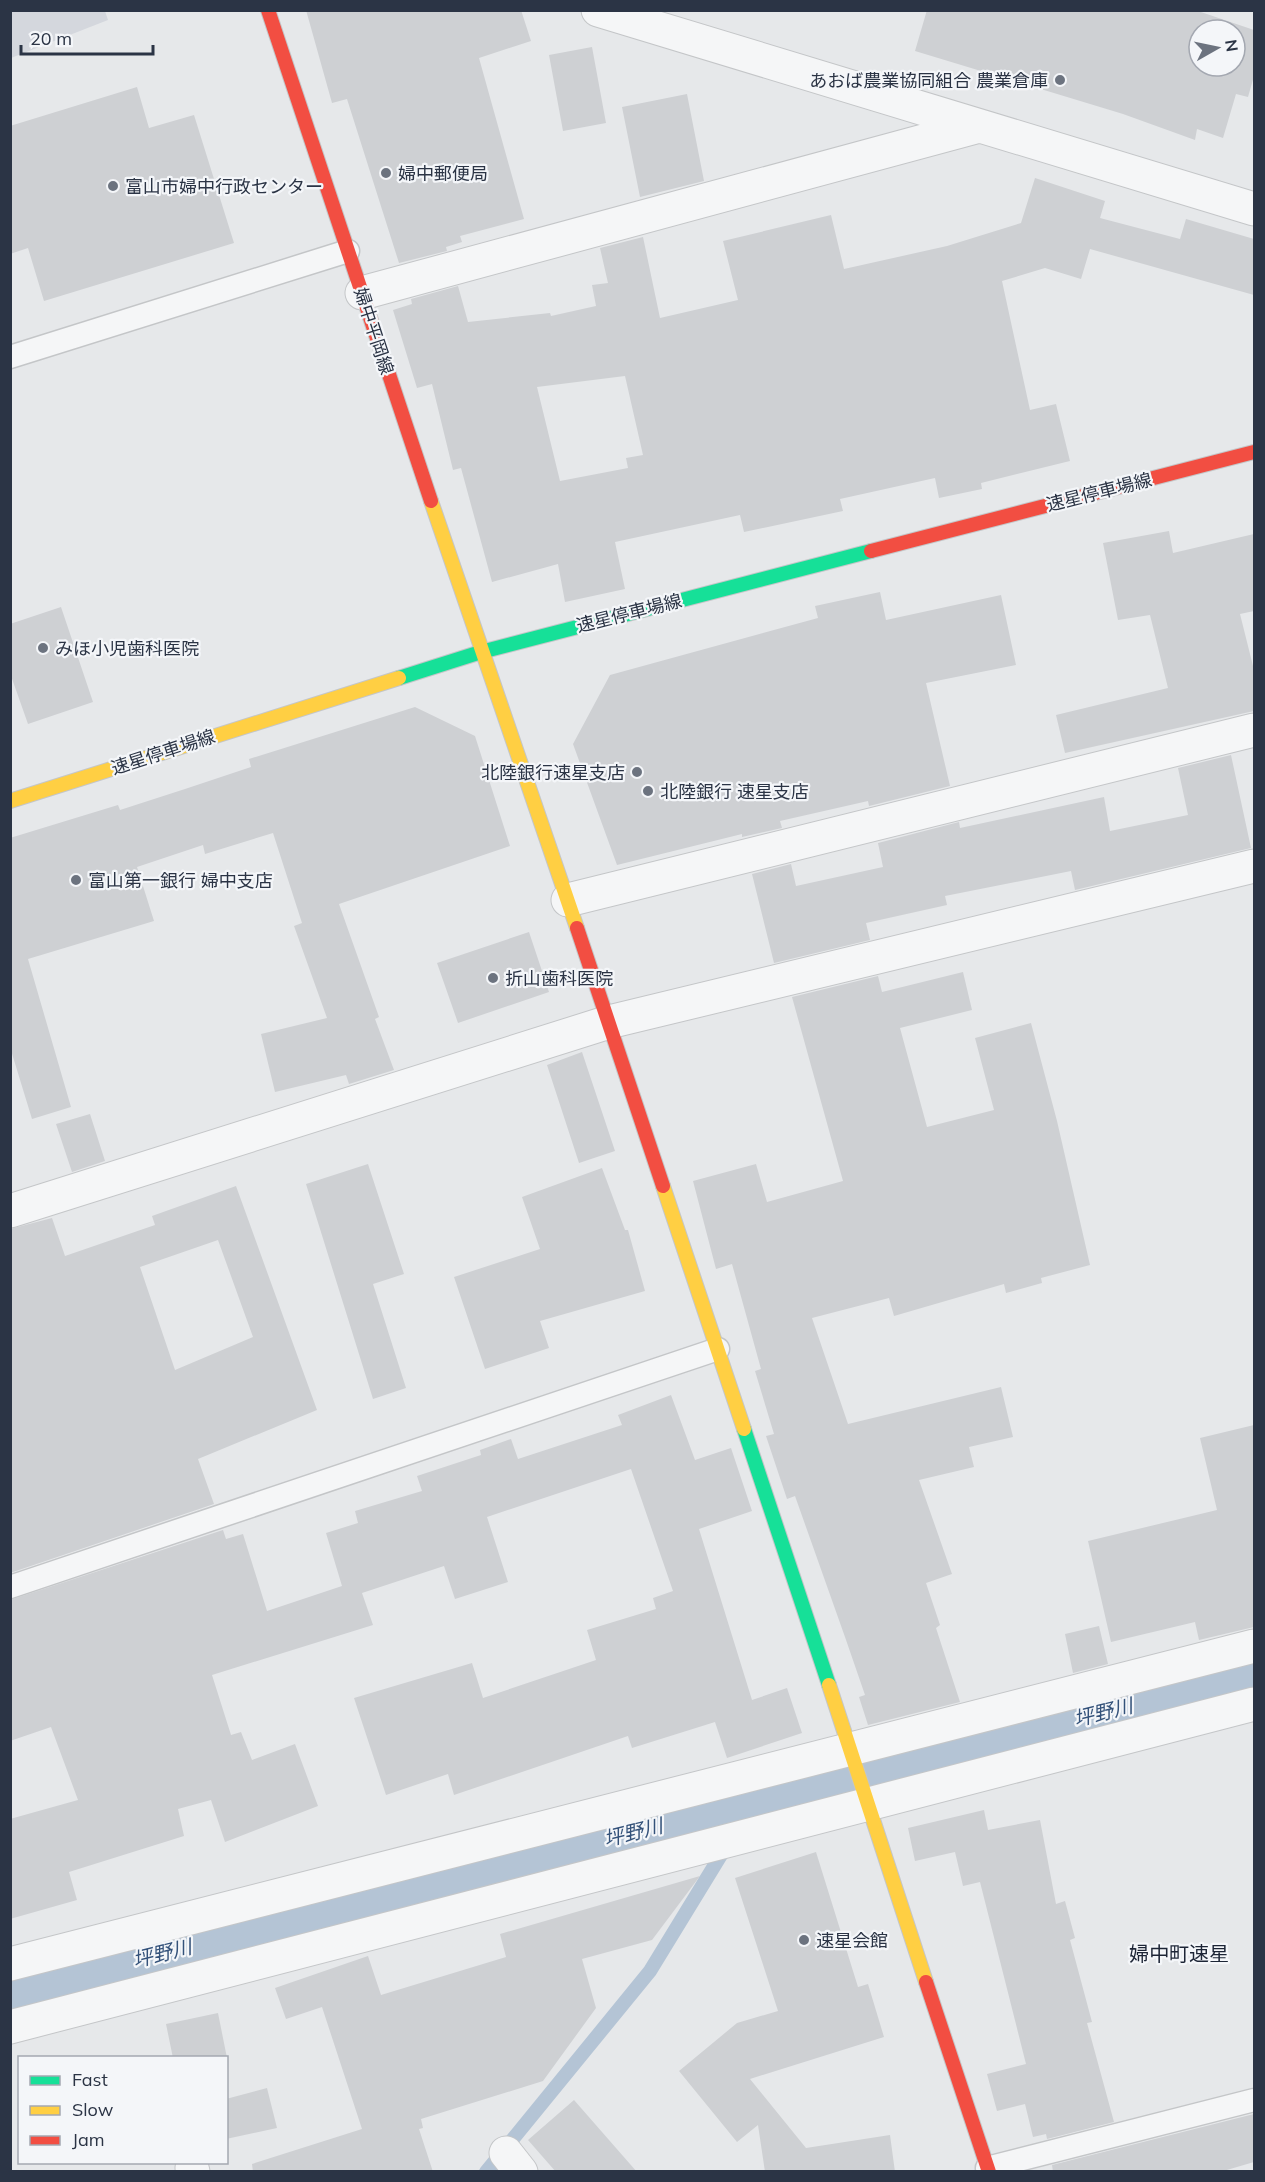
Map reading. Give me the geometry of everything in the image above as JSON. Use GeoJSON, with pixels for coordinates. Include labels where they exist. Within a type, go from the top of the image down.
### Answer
{"type":"FeatureCollection","features":[{"type":"Feature","properties":{"kind":"main road","name":"婦中平岡線"},"geometry":{"type":"LineString","coordinates":[[268,10],[481,652],[609,1022],[869,1802],[988,2170]]}},
{"type":"Feature","properties":{"kind":"main road","name":"速星停車場線"},"geometry":{"type":"LineString","coordinates":[[12,794],[481,652],[1254,452]]}},
{"type":"Feature","properties":{"kind":"street"},"geometry":{"type":"LineString","coordinates":[[598,10],[1254,209]]}},
{"type":"Feature","properties":{"kind":"street"},"geometry":{"type":"LineString","coordinates":[[362,293],[979,126]]}},
{"type":"Feature","properties":{"kind":"street"},"geometry":{"type":"LineString","coordinates":[[568,900],[1254,730]]}},
{"type":"Feature","properties":{"kind":"street"},"geometry":{"type":"LineString","coordinates":[[10,1211],[609,1022],[1254,866]]}},
{"type":"Feature","properties":{"kind":"street"},"geometry":{"type":"LineString","coordinates":[[10,1964],[1254,1646]]}},
{"type":"Feature","properties":{"kind":"street"},"geometry":{"type":"LineString","coordinates":[[10,2026],[1254,1704]]}},
{"type":"Feature","properties":{"kind":"lane"},"geometry":{"type":"LineString","coordinates":[[10,357],[348,251]]}},
{"type":"Feature","properties":{"kind":"lane"},"geometry":{"type":"LineString","coordinates":[[10,1587],[718,1349]]}},
{"type":"Feature","properties":{"kind":"lane"},"geometry":{"type":"LineString","coordinates":[[988,2170],[1254,2100]]}},
{"type":"Feature","properties":{"kind":"shaded area"},"geometry":{"type":"Polygon","coordinates":[[[11,10],[105,11],[108,20],[11,58],[11,10]]]}},
{"type":"Feature","properties":{"kind":"building"},"geometry":{"type":"Polygon","coordinates":[[[306,10],[521,10],[531,41],[479,58],[524,219],[460,236],[462,242],[446,247],[447,251],[399,263],[347,99],[332,103],[306,10]]]}},
{"type":"Feature","properties":{"kind":"building"},"geometry":{"type":"Polygon","coordinates":[[[927,10],[1195,10],[1219,18],[1187,18],[1187,78],[1247,78],[1247,28],[1254,30],[1254,76],[1248,97],[1236,94],[1223,138],[1197,129],[1195,140],[1123,114],[915,51],[927,10]]]}},
{"type":"Feature","properties":{"kind":"building"},"geometry":{"type":"Polygon","coordinates":[[[592,47],[606,123],[563,131],[549,55],[592,47]]]}},
{"type":"Feature","properties":{"kind":"building","name":"富山市婦中行政センター"},"geometry":{"type":"Polygon","coordinates":[[[137,87],[149,128],[194,115],[234,243],[44,301],[28,248],[10,254],[10,126],[137,87]]]}},
{"type":"Feature","properties":{"kind":"building"},"geometry":{"type":"Polygon","coordinates":[[[687,94],[704,181],[640,197],[622,107],[687,94]]]}},
{"type":"Feature","properties":{"kind":"building"},"geometry":{"type":"Polygon","coordinates":[[[1035,178],[1105,201],[1100,218],[1180,239],[1186,219],[1254,239],[1254,295],[1090,249],[1081,279],[1045,268],[1002,281],[1030,410],[1056,404],[1070,461],[981,483],[982,489],[939,498],[935,478],[840,499],[843,511],[744,532],[740,515],[615,542],[625,589],[565,602],[558,564],[492,582],[461,468],[453,470],[432,384],[417,388],[393,310],[412,304],[411,299],[458,286],[468,322],[550,313],[551,316],[596,306],[592,285],[608,283],[600,248],[643,237],[660,318],[738,300],[723,241],[831,215],[844,269],[947,246],[1021,223],[1035,178]],[[625,376],[537,387],[560,481],[628,468],[626,458],[643,455],[625,376]]]}},
{"type":"Feature","properties":{"kind":"building"},"geometry":{"type":"Polygon","coordinates":[[[1169,531],[1173,553],[1254,534],[1254,611],[1240,614],[1254,670],[1254,711],[1065,753],[1056,715],[1168,688],[1150,615],[1118,620],[1103,543],[1169,531]]]}},
{"type":"Feature","properties":{"kind":"building"},"geometry":{"type":"Polygon","coordinates":[[[880,592],[886,620],[1001,595],[1016,665],[926,683],[950,786],[869,806],[868,801],[780,821],[782,828],[742,837],[742,834],[617,865],[573,744],[610,675],[818,618],[815,606],[880,592]]]}},
{"type":"Feature","properties":{"kind":"building","name":"みほ小児歯科医院"},"geometry":{"type":"Polygon","coordinates":[[[61,607],[93,702],[28,724],[10,673],[10,624],[61,607]]]}},
{"type":"Feature","properties":{"kind":"building"},"geometry":{"type":"Polygon","coordinates":[[[415,707],[475,736],[510,846],[339,904],[379,1017],[375,1019],[394,1070],[349,1084],[346,1075],[275,1092],[261,1034],[327,1018],[294,926],[302,923],[273,833],[205,854],[203,845],[137,867],[154,921],[28,959],[71,1107],[32,1119],[10,1047],[10,838],[118,805],[120,810],[185,789],[251,767],[249,759],[415,707]]]}},
{"type":"Feature","properties":{"kind":"building"},"geometry":{"type":"Polygon","coordinates":[[[1231,755],[1251,848],[1075,890],[1071,871],[945,896],[947,905],[866,923],[870,940],[774,963],[752,874],[791,864],[796,886],[883,867],[878,843],[959,822],[960,828],[1104,797],[1110,831],[1188,815],[1178,768],[1231,755]]]}},
{"type":"Feature","properties":{"kind":"building","name":"折山歯科医院"},"geometry":{"type":"Polygon","coordinates":[[[529,932],[549,992],[458,1023],[437,963],[529,932]]]}},
{"type":"Feature","properties":{"kind":"building"},"geometry":{"type":"Polygon","coordinates":[[[963,972],[972,1010],[900,1028],[927,1127],[994,1110],[975,1038],[1031,1023],[1057,1121],[1090,1265],[1041,1278],[1042,1283],[1006,1293],[1004,1284],[894,1316],[889,1298],[812,1318],[848,1424],[1001,1387],[1013,1437],[969,1447],[974,1467],[919,1480],[952,1574],[926,1583],[940,1625],[936,1628],[960,1702],[868,1725],[859,1697],[865,1695],[845,1637],[795,1496],[787,1499],[766,1436],[774,1434],[755,1371],[761,1369],[732,1264],[716,1269],[693,1181],[756,1164],[767,1202],[843,1181],[792,997],[878,976],[882,992],[963,972]]]}},
{"type":"Feature","properties":{"kind":"building"},"geometry":{"type":"Polygon","coordinates":[[[582,1052],[615,1151],[579,1163],[547,1065],[582,1052]]]}},
{"type":"Feature","properties":{"kind":"building"},"geometry":{"type":"Polygon","coordinates":[[[90,1114],[105,1161],[72,1172],[56,1124],[90,1114]]]}},
{"type":"Feature","properties":{"kind":"building"},"geometry":{"type":"Polygon","coordinates":[[[368,1164],[404,1274],[373,1284],[406,1388],[373,1399],[306,1184],[368,1164]]]}},
{"type":"Feature","properties":{"kind":"building"},"geometry":{"type":"Polygon","coordinates":[[[602,1168],[625,1230],[628,1230],[645,1291],[540,1321],[549,1348],[485,1369],[454,1277],[540,1249],[522,1197],[602,1168]]]}},
{"type":"Feature","properties":{"kind":"building"},"geometry":{"type":"Polygon","coordinates":[[[236,1186],[317,1410],[198,1459],[214,1504],[10,1573],[10,1229],[52,1218],[65,1256],[155,1225],[152,1216],[236,1186]],[[218,1240],[140,1267],[175,1370],[253,1337],[218,1240]]]}},
{"type":"Feature","properties":{"kind":"building"},"geometry":{"type":"Polygon","coordinates":[[[671,1395],[695,1460],[731,1448],[752,1511],[699,1529],[752,1700],[787,1688],[802,1733],[727,1758],[715,1722],[632,1748],[628,1736],[454,1795],[448,1774],[386,1795],[354,1698],[472,1663],[483,1698],[596,1660],[587,1630],[656,1609],[653,1598],[673,1591],[631,1469],[487,1517],[508,1582],[455,1599],[444,1566],[362,1593],[373,1625],[212,1675],[231,1735],[241,1732],[252,1760],[295,1744],[318,1806],[225,1842],[211,1800],[178,1809],[184,1836],[69,1872],[77,1900],[10,1919],[10,1819],[78,1800],[51,1727],[10,1741],[10,1600],[223,1530],[226,1539],[243,1534],[267,1611],[342,1586],[326,1533],[358,1523],[355,1511],[422,1491],[417,1476],[481,1455],[480,1450],[511,1439],[518,1459],[622,1425],[618,1415],[671,1395]]]}},
{"type":"Feature","properties":{"kind":"building"},"geometry":{"type":"Polygon","coordinates":[[[1254,1425],[1254,1627],[1199,1640],[1195,1622],[1111,1642],[1088,1541],[1217,1510],[1200,1438],[1254,1425]]]}},
{"type":"Feature","properties":{"kind":"building"},"geometry":{"type":"Polygon","coordinates":[[[1099,1626],[1108,1664],[1073,1673],[1065,1634],[1099,1626]]]}},
{"type":"Feature","properties":{"kind":"building"},"geometry":{"type":"Polygon","coordinates":[[[984,1810],[988,1830],[1040,1820],[1056,1904],[1065,1901],[1075,1938],[1070,1940],[1092,2022],[1087,2023],[1114,2122],[1047,2139],[1046,2134],[1033,2137],[1025,2104],[997,2111],[987,2074],[1026,2064],[980,1882],[963,1886],[955,1852],[915,1861],[908,1828],[984,1810]]]}},
{"type":"Feature","properties":{"kind":"building"},"geometry":{"type":"Polygon","coordinates":[[[816,1852],[858,1987],[868,1984],[884,2037],[750,2079],[806,2148],[890,2135],[895,2172],[765,2172],[758,2125],[737,2142],[679,2071],[737,2023],[778,2011],[735,1878],[816,1852]]]}},
{"type":"Feature","properties":{"kind":"building"},"geometry":{"type":"Polygon","coordinates":[[[700,1876],[652,1940],[582,1959],[596,2008],[543,2081],[421,2119],[423,2128],[419,2129],[433,2172],[253,2172],[252,2164],[362,2129],[322,2007],[286,2019],[275,1988],[368,1956],[381,1995],[506,1957],[500,1934],[700,1876]]]}},
{"type":"Feature","properties":{"kind":"building"},"geometry":{"type":"Polygon","coordinates":[[[218,2013],[227,2056],[173,2056],[166,2024],[218,2013]]]}},
{"type":"Feature","properties":{"kind":"building"},"geometry":{"type":"Polygon","coordinates":[[[267,2088],[277,2128],[228,2139],[228,2098],[267,2088]]]}},
{"type":"Feature","properties":{"kind":"building"},"geometry":{"type":"Polygon","coordinates":[[[574,2100],[637,2172],[556,2172],[528,2140],[574,2100]]]}},
{"type":"Feature","properties":{"kind":"building"},"geometry":{"type":"Polygon","coordinates":[[[1254,2114],[1254,2162],[1220,2172],[1053,2172],[1052,2165],[1254,2114]]]}},
{"type":"Feature","properties":{"kind":"waterway","name":"坪野川"},"geometry":{"type":"LineString","coordinates":[[10,1992],[1254,1673]]}},
{"type":"Feature","properties":{"kind":"waterway"},"geometry":{"type":"LineString","coordinates":[[486,2172],[650,1971],[754,1801]]}},
{"type":"Feature","properties":{"kind":"traffic: fast"},"geometry":{"type":"LineString","coordinates":[[399,678],[481,652],[871,551]]}},
{"type":"Feature","properties":{"kind":"traffic: fast"},"geometry":{"type":"LineString","coordinates":[[744,1429],[829,1685]]}},
{"type":"Feature","properties":{"kind":"traffic: slow"},"geometry":{"type":"LineString","coordinates":[[431,501],[577,928]]}},
{"type":"Feature","properties":{"kind":"traffic: slow"},"geometry":{"type":"LineString","coordinates":[[10,801],[399,678]]}},
{"type":"Feature","properties":{"kind":"traffic: slow"},"geometry":{"type":"LineString","coordinates":[[663,1186],[744,1429]]}},
{"type":"Feature","properties":{"kind":"traffic: slow"},"geometry":{"type":"LineString","coordinates":[[829,1685],[926,1982]]}},
{"type":"Feature","properties":{"kind":"traffic: jam"},"geometry":{"type":"LineString","coordinates":[[268,10],[431,501]]}},
{"type":"Feature","properties":{"kind":"traffic: jam"},"geometry":{"type":"LineString","coordinates":[[871,551],[1254,452]]}},
{"type":"Feature","properties":{"kind":"traffic: jam"},"geometry":{"type":"LineString","coordinates":[[577,928],[663,1186]]}},
{"type":"Feature","properties":{"kind":"traffic: jam"},"geometry":{"type":"LineString","coordinates":[[926,1982],[989,2172]]}},
{"type":"Feature","properties":{"kind":"place","name":"あおば農業協同組合 農業倉庫"},"geometry":{"type":"Point","coordinates":[1060,80]}},
{"type":"Feature","properties":{"kind":"place","name":"婦中郵便局"},"geometry":{"type":"Point","coordinates":[386,173]}},
{"type":"Feature","properties":{"kind":"place","name":"富山市婦中行政センター"},"geometry":{"type":"Point","coordinates":[113,186]}},
{"type":"Feature","properties":{"kind":"place","name":"みほ小児歯科医院"},"geometry":{"type":"Point","coordinates":[43,648]}},
{"type":"Feature","properties":{"kind":"place","name":"北陸銀行速星支店"},"geometry":{"type":"Point","coordinates":[637,772]}},
{"type":"Feature","properties":{"kind":"place","name":"北陸銀行 速星支店"},"geometry":{"type":"Point","coordinates":[648,791]}},
{"type":"Feature","properties":{"kind":"place","name":"富山第一銀行 婦中支店"},"geometry":{"type":"Point","coordinates":[76,880]}},
{"type":"Feature","properties":{"kind":"place","name":"折山歯科医院"},"geometry":{"type":"Point","coordinates":[493,978]}},
{"type":"Feature","properties":{"kind":"place","name":"速星会館"},"geometry":{"type":"Point","coordinates":[804,1940]}},
{"type":"Feature","properties":{"kind":"district","name":"婦中町速星"},"geometry":{"type":"Point","coordinates":[1179,1953]}}]}
